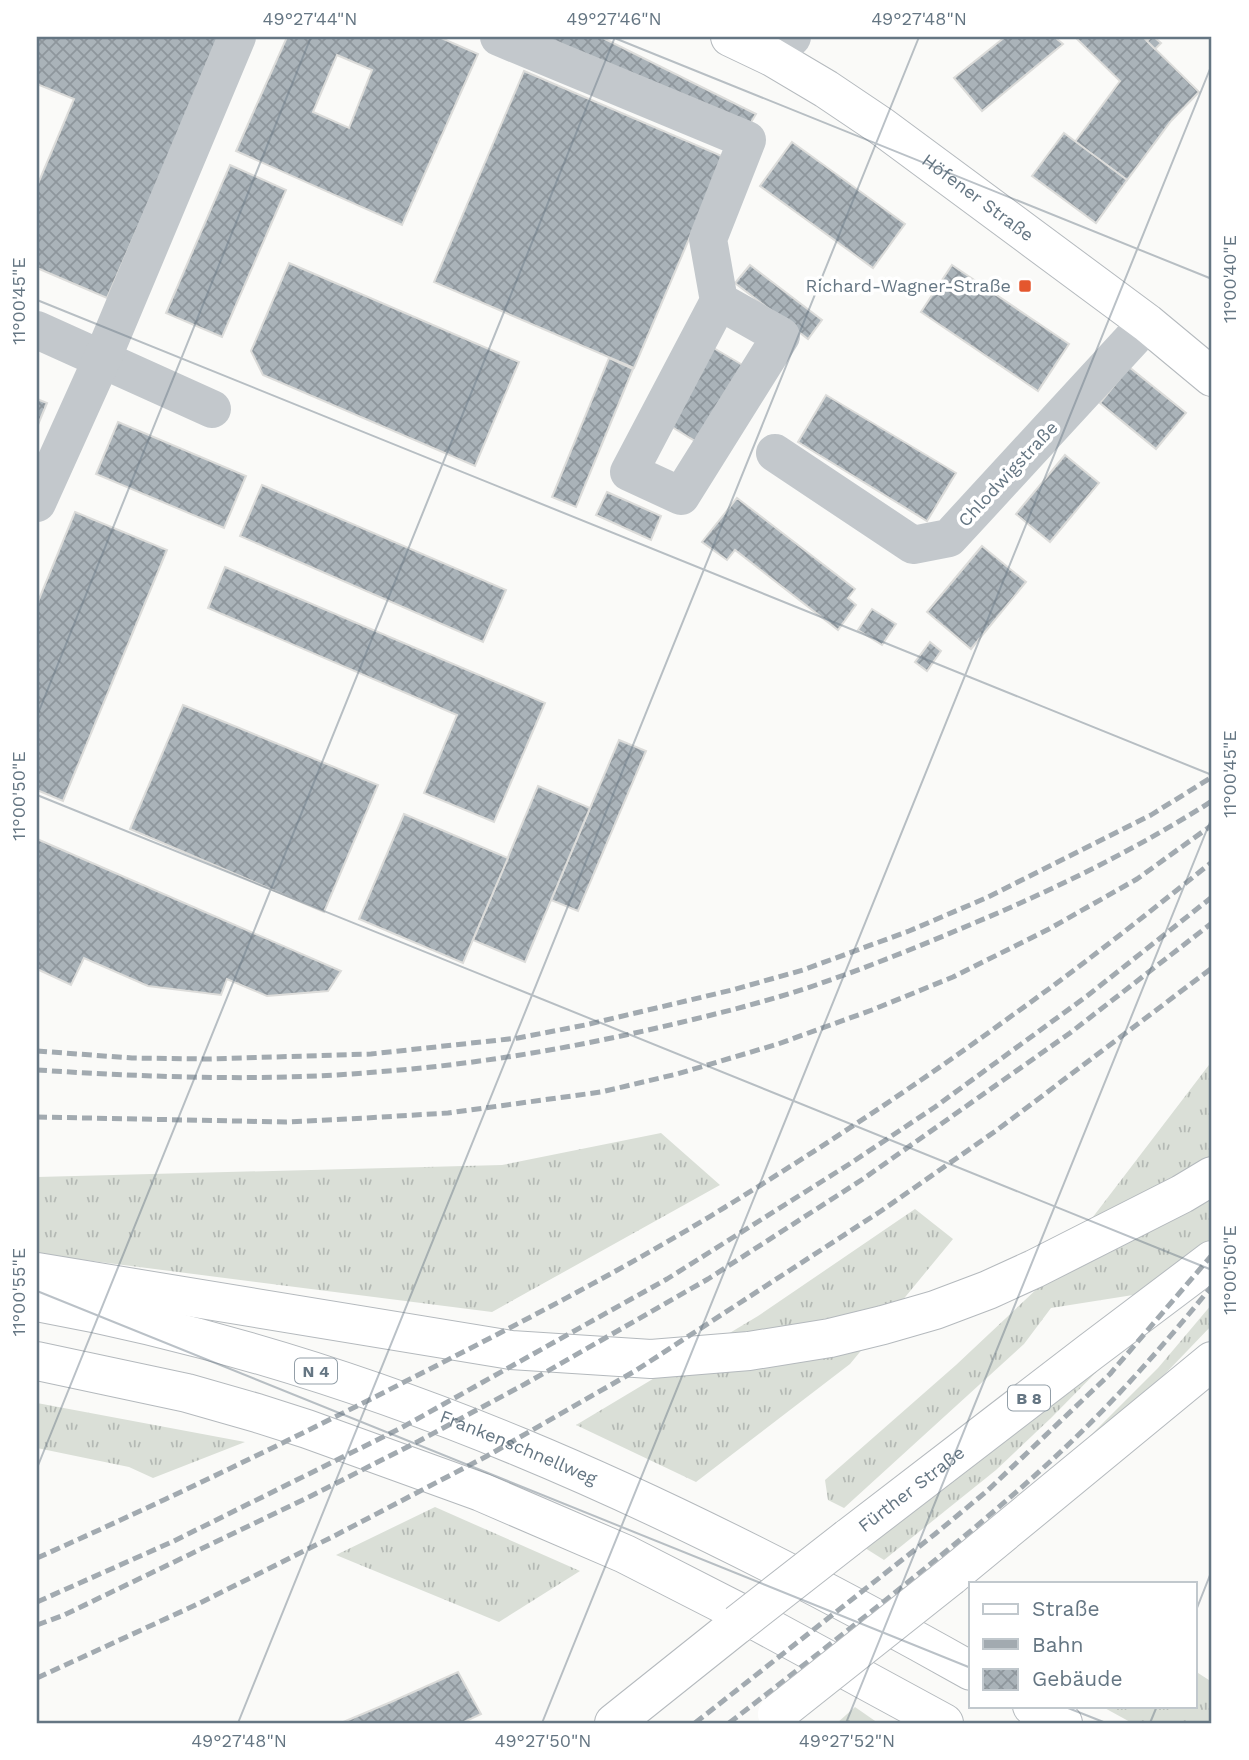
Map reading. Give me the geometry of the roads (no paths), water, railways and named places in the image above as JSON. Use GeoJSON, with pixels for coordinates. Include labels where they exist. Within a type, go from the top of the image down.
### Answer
{"type":"FeatureCollection","features":[{"type":"Feature","properties":{"kind":"main road","name":"Höfener Straße"},"geometry":{"type":"LineString","coordinates":[[730,37],[782,47],[826,89],[881,126],[1147,323],[1212,377]]}},
{"type":"Feature","properties":{"kind":"main road"},"geometry":{"type":"LineString","coordinates":[[37,1272],[511,1350],[651,1359],[749,1352],[853,1332],[935,1310],[1034,1269],[1212,1176]]}},
{"type":"Feature","properties":{"kind":"main road","name":"Fürther Straße"},"geometry":{"type":"LineString","coordinates":[[614,1723],[1047,1384],[1212,1261]]}},
{"type":"Feature","properties":{"kind":"main road","name":"Frankenschnellweg"},"geometry":{"type":"LineString","coordinates":[[37,1302],[143,1324],[265,1355],[464,1424],[584,1474],[702,1528],[828,1592],[969,1670]]}},
{"type":"Feature","properties":{"kind":"main road"},"geometry":{"type":"LineString","coordinates":[[37,1361],[187,1393],[257,1413],[481,1492],[625,1554],[760,1623],[935,1720]]}},
{"type":"Feature","properties":{"kind":"main road"},"geometry":{"type":"LineString","coordinates":[[772,1719],[1212,1361]]}},
{"type":"Feature","properties":{"kind":"main road"},"geometry":{"type":"LineString","coordinates":[[1036,1708],[1063,1723]]}},
{"type":"Feature","properties":{"kind":"street"},"geometry":{"type":"LineString","coordinates":[[37,503],[102,359],[237,37]]}},
{"type":"Feature","properties":{"kind":"street"},"geometry":{"type":"LineString","coordinates":[[499,37],[747,140],[708,239],[719,301],[629,472],[681,496],[781,336],[719,301]]}},
{"type":"Feature","properties":{"kind":"street","name":"Chlodwigstraße"},"geometry":{"type":"LineString","coordinates":[[775,453],[912,545],[949,538],[1147,323]]}},
{"type":"Feature","properties":{"kind":"street"},"geometry":{"type":"LineString","coordinates":[[37,330],[212,409]]}},
{"type":"Feature","properties":{"kind":"railway"},"geometry":{"type":"LineString","coordinates":[[37,1051],[132,1058],[209,1059],[371,1054],[518,1038],[585,1025],[803,970],[909,931],[986,898],[1151,815],[1212,777]]}},
{"type":"Feature","properties":{"kind":"railway"},"geometry":{"type":"LineString","coordinates":[[37,1070],[206,1077],[334,1075],[484,1060],[555,1049],[661,1027],[797,991],[925,944],[1089,871],[1212,801]]}},
{"type":"Feature","properties":{"kind":"railway"},"geometry":{"type":"LineString","coordinates":[[37,1117],[286,1122],[448,1113],[601,1092],[677,1074],[778,1044],[953,977],[1049,929],[1137,879],[1212,825]]}},
{"type":"Feature","properties":{"kind":"railway"},"geometry":{"type":"LineString","coordinates":[[37,1558],[279,1445],[374,1397],[580,1290],[697,1224],[943,1065],[1087,960],[1212,862]]}},
{"type":"Feature","properties":{"kind":"railway"},"geometry":{"type":"LineString","coordinates":[[37,1602],[174,1541],[401,1428],[667,1279],[935,1107],[1087,996],[1212,897]]}},
{"type":"Feature","properties":{"kind":"railway"},"geometry":{"type":"LineString","coordinates":[[37,1625],[64,1615],[419,1441],[525,1384],[708,1279],[863,1179],[1070,1033],[1212,923]]}},
{"type":"Feature","properties":{"kind":"railway"},"geometry":{"type":"LineString","coordinates":[[37,1678],[200,1603],[338,1534],[487,1456],[635,1371],[881,1211],[997,1130],[1212,968]]}},
{"type":"Feature","properties":{"kind":"railway"},"geometry":{"type":"LineString","coordinates":[[695,1723],[987,1491],[1110,1374],[1212,1255]]}},
{"type":"Feature","properties":{"kind":"railway"},"geometry":{"type":"LineString","coordinates":[[729,1723],[915,1576],[1029,1480],[1092,1422],[1162,1346],[1212,1286]]}},
{"type":"Feature","properties":{"kind":"place","name":"Richard-Wagner-Straße"},"geometry":{"type":"Point","coordinates":[1025,286]}}]}
